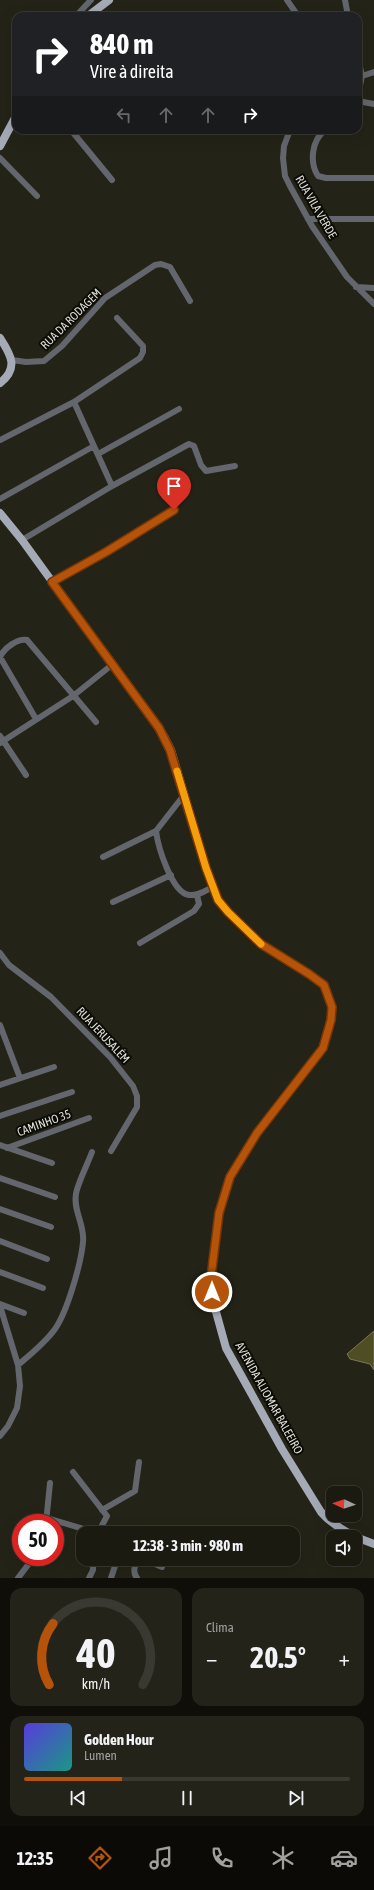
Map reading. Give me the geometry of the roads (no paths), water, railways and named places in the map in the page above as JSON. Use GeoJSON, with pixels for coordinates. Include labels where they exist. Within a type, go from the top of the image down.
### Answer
{"type":"FeatureCollection","features":[{"type":"Feature","properties":{"kind":"main road"},"geometry":{"type":"LineString","coordinates":[[93,12],[109,0]]}},
{"type":"Feature","properties":{"kind":"main road"},"geometry":{"type":"LineString","coordinates":[[0,146],[12,124]]}},
{"type":"Feature","properties":{"kind":"main road"},"geometry":{"type":"LineString","coordinates":[[0,338],[12,360],[9,373],[0,383]]}},
{"type":"Feature","properties":{"kind":"main road","name":"AVENIDA ALIOMAR BALEEIRO"},"geometry":{"type":"LineString","coordinates":[[0,513],[22,540],[164,736],[170,750],[213,887],[223,906],[261,944],[324,985],[332,1007],[331,1020],[323,1048],[257,1133],[230,1177],[219,1213],[211,1277],[213,1301],[226,1348],[282,1449],[327,1520],[338,1527],[374,1544]]}},
{"type":"Feature","properties":{"kind":"street"},"geometry":{"type":"LineString","coordinates":[[80,12],[91,0]]}},
{"type":"Feature","properties":{"kind":"street"},"geometry":{"type":"LineString","coordinates":[[287,0],[295,12]]}},
{"type":"Feature","properties":{"kind":"street"},"geometry":{"type":"LineString","coordinates":[[345,0],[347,12]]}},
{"type":"Feature","properties":{"kind":"street"},"geometry":{"type":"LineString","coordinates":[[362,76],[374,72]]}},
{"type":"Feature","properties":{"kind":"street"},"geometry":{"type":"LineString","coordinates":[[362,102],[374,104]]}},
{"type":"Feature","properties":{"kind":"street"},"geometry":{"type":"LineString","coordinates":[[74,134],[112,180]]}},
{"type":"Feature","properties":{"kind":"street","name":"RUA VILA VERDE"},"geometry":{"type":"LineString","coordinates":[[288,134],[284,146],[283,158],[285,176],[308,219],[332,256],[356,287],[374,304]]}},
{"type":"Feature","properties":{"kind":"street"},"geometry":{"type":"LineString","coordinates":[[321,134],[317,139],[313,153],[314,167],[318,176],[326,178],[374,178]]}},
{"type":"Feature","properties":{"kind":"street"},"geometry":{"type":"LineString","coordinates":[[0,158],[37,196]]}},
{"type":"Feature","properties":{"kind":"street"},"geometry":{"type":"LineString","coordinates":[[308,219],[315,217],[374,219]]}},
{"type":"Feature","properties":{"kind":"street","name":"RUA DA RODAGEM"},"geometry":{"type":"LineString","coordinates":[[12,360],[26,362],[44,361],[62,346],[101,302],[155,265],[161,264],[170,267],[190,301]]}},
{"type":"Feature","properties":{"kind":"street"},"geometry":{"type":"LineString","coordinates":[[356,287],[374,288]]}},
{"type":"Feature","properties":{"kind":"street"},"geometry":{"type":"LineString","coordinates":[[0,440],[74,402],[142,356],[142,346],[117,318]]}},
{"type":"Feature","properties":{"kind":"street"},"geometry":{"type":"LineString","coordinates":[[74,402],[112,486]]}},
{"type":"Feature","properties":{"kind":"street"},"geometry":{"type":"LineString","coordinates":[[98,454],[179,409]]}},
{"type":"Feature","properties":{"kind":"street"},"geometry":{"type":"LineString","coordinates":[[22,540],[112,486],[189,444],[194,446],[201,465],[206,471],[235,466]]}},
{"type":"Feature","properties":{"kind":"street"},"geometry":{"type":"LineString","coordinates":[[0,500],[94,446]]}},
{"type":"Feature","properties":{"kind":"street"},"geometry":{"type":"LineString","coordinates":[[52,582],[106,552],[174,510]]}},
{"type":"Feature","properties":{"kind":"street"},"geometry":{"type":"LineString","coordinates":[[36,718],[0,657],[3,652],[17,641],[27,640],[96,722]]}},
{"type":"Feature","properties":{"kind":"street"},"geometry":{"type":"LineString","coordinates":[[26,775],[1,740],[73,696],[113,664]]}},
{"type":"Feature","properties":{"kind":"street"},"geometry":{"type":"LineString","coordinates":[[103,857],[156,831],[184,795]]}},
{"type":"Feature","properties":{"kind":"street"},"geometry":{"type":"LineString","coordinates":[[156,831],[171,875],[177,887],[182,892],[190,895],[197,895],[213,887]]}},
{"type":"Feature","properties":{"kind":"street"},"geometry":{"type":"LineString","coordinates":[[113,902],[171,875]]}},
{"type":"Feature","properties":{"kind":"street"},"geometry":{"type":"LineString","coordinates":[[140,943],[194,911],[199,904],[197,895]]}},
{"type":"Feature","properties":{"kind":"street","name":"RUA JERUSALÉM"},"geometry":{"type":"LineString","coordinates":[[0,954],[9,965],[51,997],[110,1057],[133,1086],[137,1096],[137,1107],[111,1151]]}},
{"type":"Feature","properties":{"kind":"street"},"geometry":{"type":"LineString","coordinates":[[0,1025],[20,1078]]}},
{"type":"Feature","properties":{"kind":"street"},"geometry":{"type":"LineString","coordinates":[[0,1086],[54,1067]]}},
{"type":"Feature","properties":{"kind":"street"},"geometry":{"type":"LineString","coordinates":[[0,1116],[72,1092]]}},
{"type":"Feature","properties":{"kind":"street","name":"CAMINHO 35"},"geometry":{"type":"LineString","coordinates":[[7,1148],[90,1118]]}},
{"type":"Feature","properties":{"kind":"street","name":"CAMINHO 35"},"geometry":{"type":"LineString","coordinates":[[0,1145],[52,1163]]}},
{"type":"Feature","properties":{"kind":"street"},"geometry":{"type":"LineString","coordinates":[[18,1365],[55,1329],[70,1297],[83,1242],[82,1227],[75,1203],[76,1194],[92,1152]]}},
{"type":"Feature","properties":{"kind":"street"},"geometry":{"type":"LineString","coordinates":[[0,1178],[55,1197]]}},
{"type":"Feature","properties":{"kind":"street"},"geometry":{"type":"LineString","coordinates":[[0,1209],[51,1227]]}},
{"type":"Feature","properties":{"kind":"street"},"geometry":{"type":"LineString","coordinates":[[0,1241],[47,1259]]}},
{"type":"Feature","properties":{"kind":"street"},"geometry":{"type":"LineString","coordinates":[[0,1272],[43,1288]]}},
{"type":"Feature","properties":{"kind":"street"},"geometry":{"type":"LineString","coordinates":[[0,1305],[18,1365],[20,1386],[17,1408],[8,1426],[0,1436]]}},
{"type":"Feature","properties":{"kind":"street"},"geometry":{"type":"LineString","coordinates":[[0,1305],[24,1313]]}},
{"type":"Feature","properties":{"kind":"street"},"geometry":{"type":"LineString","coordinates":[[102,1510],[135,1491],[139,1462]]}},
{"type":"Feature","properties":{"kind":"street"},"geometry":{"type":"LineString","coordinates":[[73,1472],[107,1516],[103,1526]]}},
{"type":"Feature","properties":{"kind":"street"},"geometry":{"type":"LineString","coordinates":[[47,1514],[50,1483]]}},
{"type":"Feature","properties":{"kind":"street"},"geometry":{"type":"LineString","coordinates":[[64,1525],[76,1528]]}},
{"type":"Feature","properties":{"kind":"street"},"geometry":{"type":"LineString","coordinates":[[18,1578],[27,1566]]}},
{"type":"Feature","properties":{"kind":"street"},"geometry":{"type":"LineString","coordinates":[[89,1578],[93,1570],[93,1566]]}},
{"type":"Feature","properties":{"kind":"street"},"geometry":{"type":"LineString","coordinates":[[111,1578],[115,1566]]}},
{"type":"Feature","properties":{"kind":"street"},"geometry":{"type":"LineString","coordinates":[[135,1566],[135,1575],[137,1578]]}}]}
